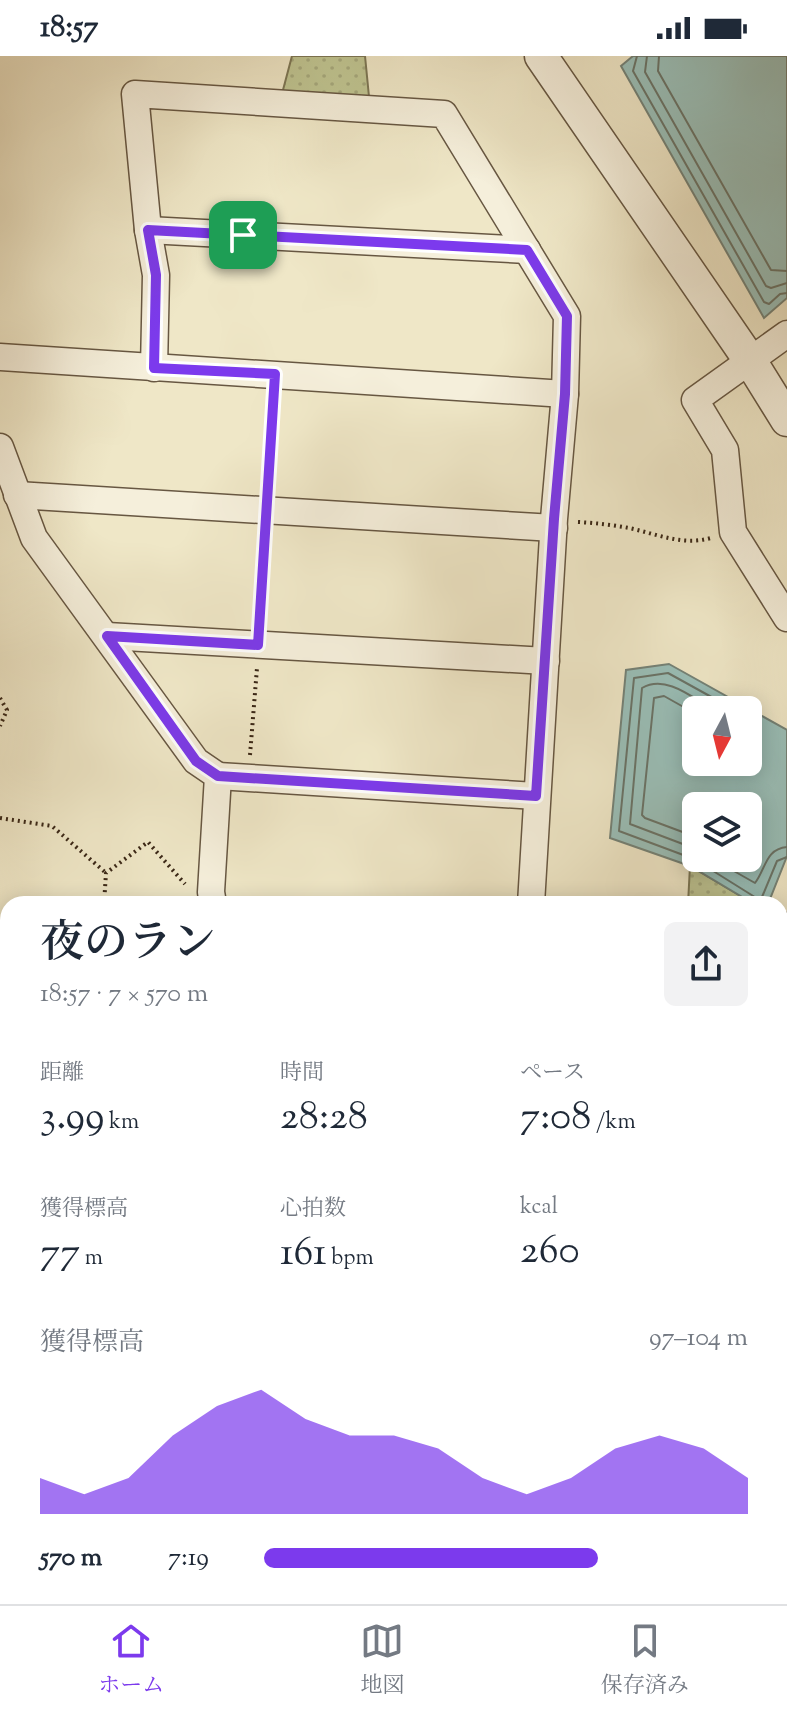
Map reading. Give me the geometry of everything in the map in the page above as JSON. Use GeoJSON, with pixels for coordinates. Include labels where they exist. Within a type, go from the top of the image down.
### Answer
{"type":"FeatureCollection","features":[{"type":"Feature","properties":{"kind":"street"},"geometry":{"type":"LineString","coordinates":[[541,56],[751,362],[787,420]]}},
{"type":"Feature","properties":{"kind":"street"},"geometry":{"type":"LineString","coordinates":[[154,368],[156,275],[148,230],[135,94],[444,114],[567,316],[565,394],[531,896]]}},
{"type":"Feature","properties":{"kind":"street"},"geometry":{"type":"LineString","coordinates":[[148,230],[527,250]]}},
{"type":"Feature","properties":{"kind":"street"},"geometry":{"type":"LineString","coordinates":[[787,334],[695,400],[725,450],[733,532],[787,618]]}},
{"type":"Feature","properties":{"kind":"street"},"geometry":{"type":"LineString","coordinates":[[0,357],[565,394]]}},
{"type":"Feature","properties":{"kind":"street"},"geometry":{"type":"LineString","coordinates":[[0,447],[34,538],[196,761],[218,776],[536,796]]}},
{"type":"Feature","properties":{"kind":"street"},"geometry":{"type":"LineString","coordinates":[[17,495],[554,524]]}},
{"type":"Feature","properties":{"kind":"street"},"geometry":{"type":"LineString","coordinates":[[107,636],[546,661]]}},
{"type":"Feature","properties":{"kind":"street"},"geometry":{"type":"LineString","coordinates":[[212,896],[218,776]]}},
{"type":"Feature","properties":{"kind":"path"},"geometry":{"type":"LineString","coordinates":[[249,778],[275,374]]}},
{"type":"Feature","properties":{"kind":"path"},"geometry":{"type":"LineString","coordinates":[[554,524],[608,524],[681,541],[705,540],[733,532]]}},
{"type":"Feature","properties":{"kind":"path"},"geometry":{"type":"LineString","coordinates":[[0,698],[7,710],[0,726]]}},
{"type":"Feature","properties":{"kind":"path"},"geometry":{"type":"LineString","coordinates":[[0,818],[52,826],[106,873]]}},
{"type":"Feature","properties":{"kind":"path"},"geometry":{"type":"LineString","coordinates":[[105,896],[106,873],[148,842],[184,884],[208,896]]}},
{"type":"Feature","properties":{"kind":"green space"},"geometry":{"type":"Polygon","coordinates":[[[292,56],[365,56],[370,107],[279,105],[292,56]]]}},
{"type":"Feature","properties":{"kind":"green space"},"geometry":{"type":"Polygon","coordinates":[[[690,872],[700,872],[741,896],[688,896],[690,872]]]}},
{"type":"Feature","properties":{"kind":"water"},"geometry":{"type":"Polygon","coordinates":[[[633,56],[787,56],[787,298],[764,318],[621,66],[633,56]]]}},
{"type":"Feature","properties":{"kind":"water"},"geometry":{"type":"Polygon","coordinates":[[[669,664],[726,696],[682,696],[682,776],[762,776],[762,716],[787,730],[787,856],[771,896],[741,896],[700,872],[762,872],[762,792],[682,792],[682,863],[610,838],[626,670],[669,664]]]}},
{"type":"Feature","properties":{"kind":"route"},"geometry":{"type":"LineString","coordinates":[[148,230],[243,235],[527,250],[567,316],[565,394],[536,796],[218,776],[196,761],[107,636],[258,645],[275,374],[154,368],[156,275],[148,230]]}}]}
